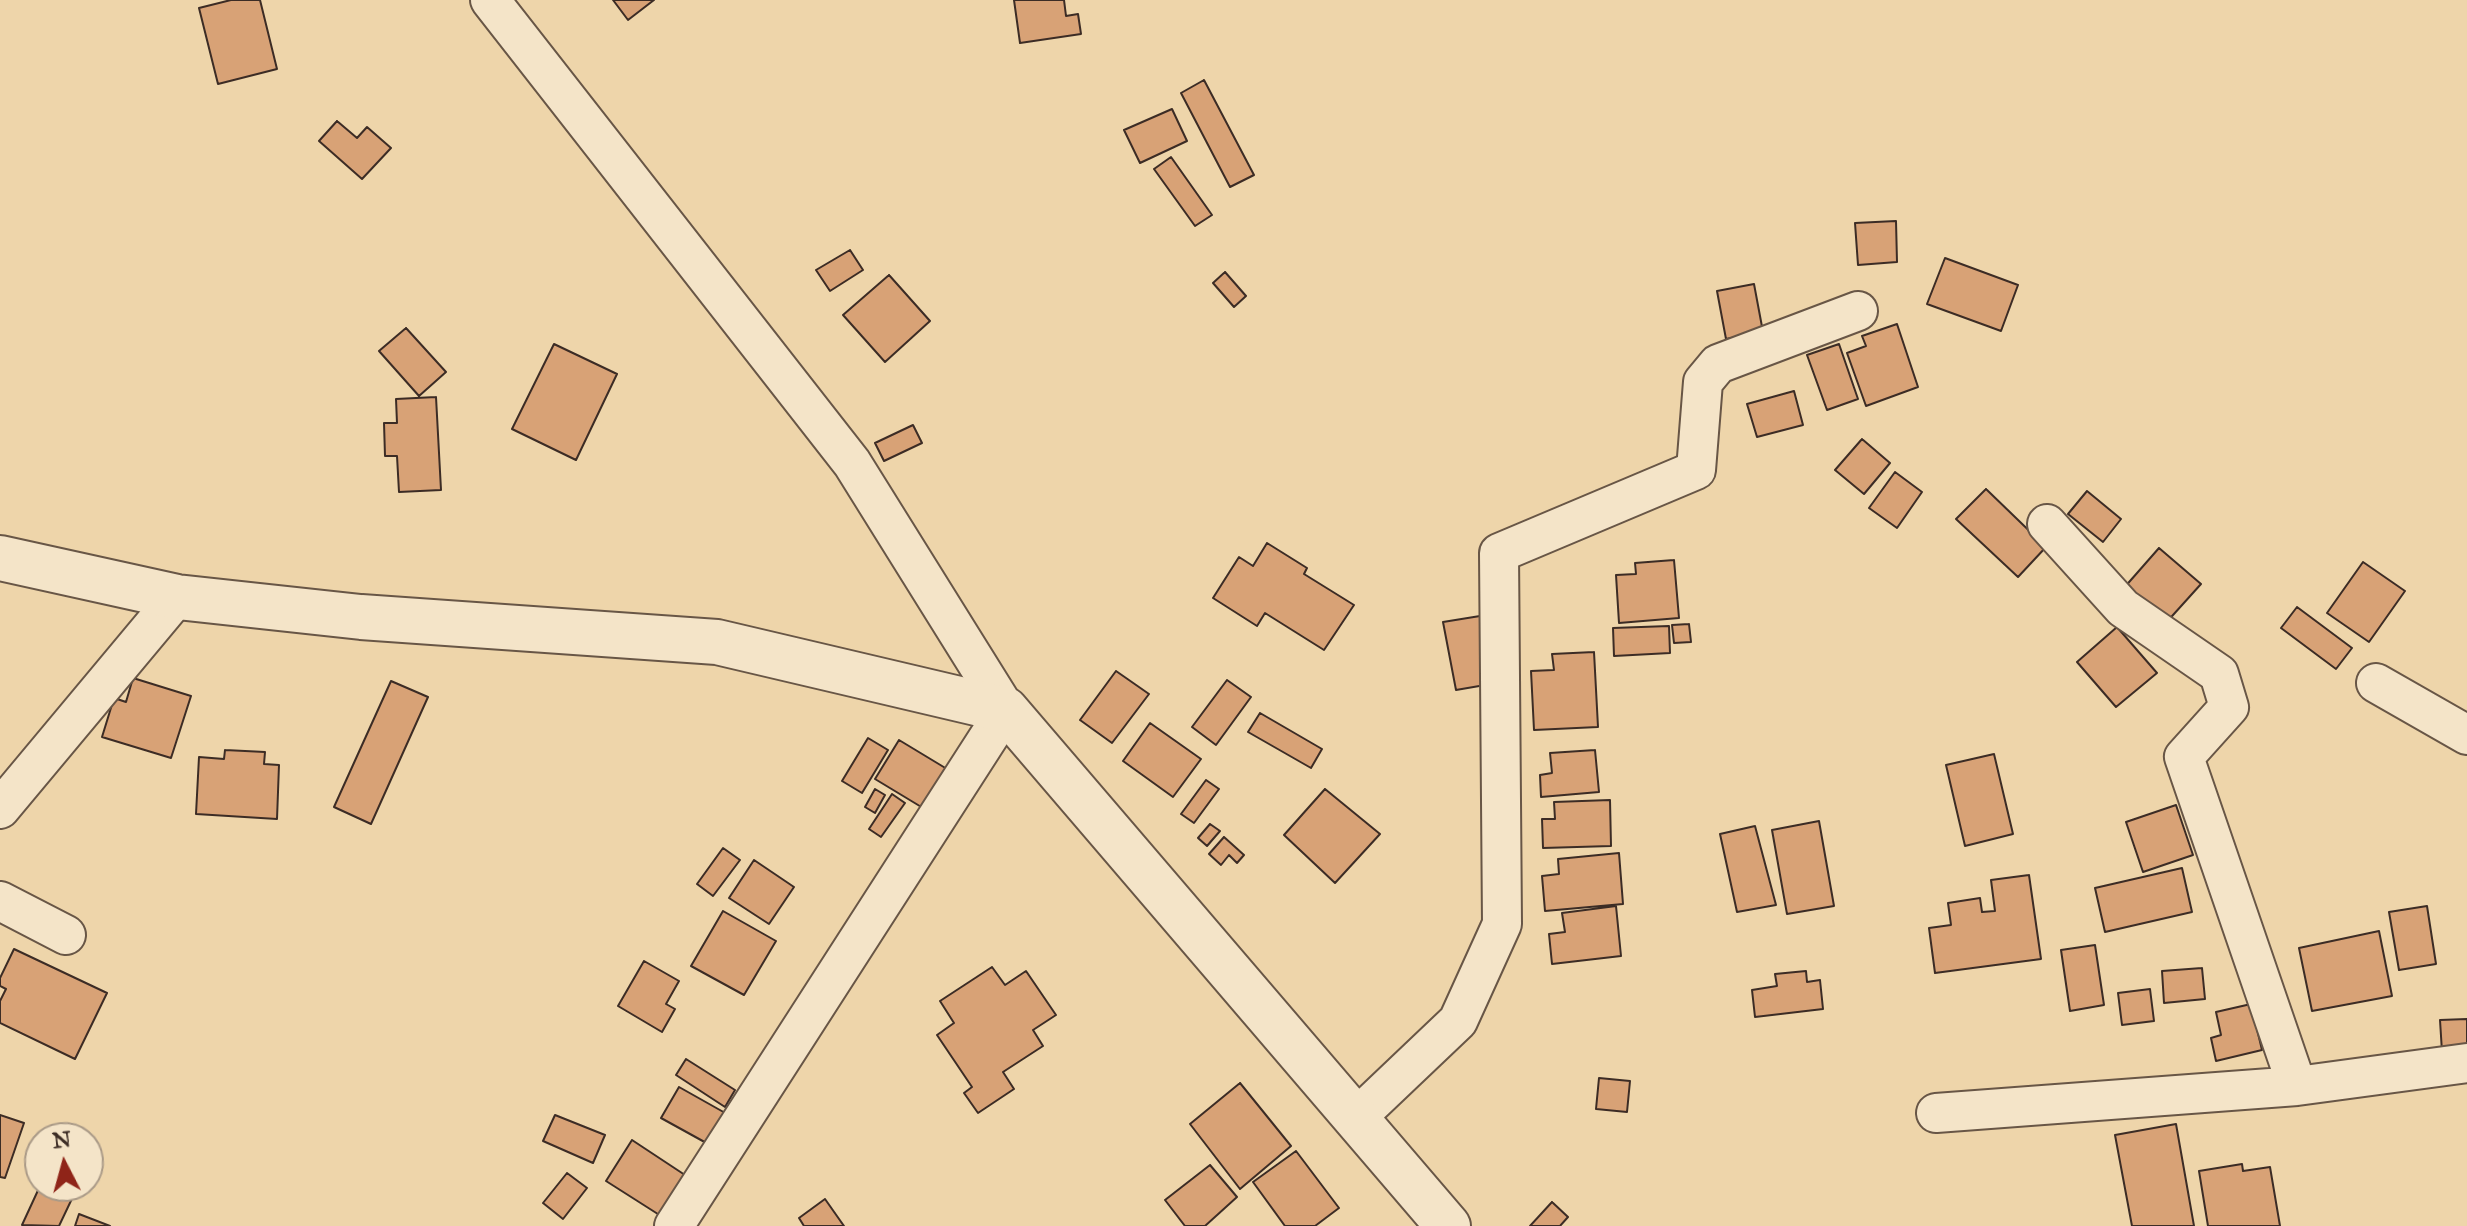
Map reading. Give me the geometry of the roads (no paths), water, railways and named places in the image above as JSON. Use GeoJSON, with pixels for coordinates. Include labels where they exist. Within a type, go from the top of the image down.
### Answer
{"type":"FeatureCollection","features":[{"type":"Feature","properties":{"kind":"street"},"geometry":{"type":"LineString","coordinates":[[490,0],[852,463],[1006,710],[1448,1226]]}},
{"type":"Feature","properties":{"kind":"street"},"geometry":{"type":"LineString","coordinates":[[1356,1118],[1458,1021],[1502,924],[1499,553],[1696,470],[1703,382],[1718,364],[1858,311]]}},
{"type":"Feature","properties":{"kind":"street"},"geometry":{"type":"LineString","coordinates":[[2047,524],[2123,608],[2219,674],[2229,707],[2184,757],[2297,1086]]}},
{"type":"Feature","properties":{"kind":"street"},"geometry":{"type":"LineString","coordinates":[[0,558],[177,597],[361,617],[717,642],[1006,710]]}},
{"type":"Feature","properties":{"kind":"street"},"geometry":{"type":"LineString","coordinates":[[0,809],[177,597]]}},
{"type":"Feature","properties":{"kind":"street"},"geometry":{"type":"LineString","coordinates":[[2376,683],[2467,735]]}},
{"type":"Feature","properties":{"kind":"street"},"geometry":{"type":"LineString","coordinates":[[674,1226],[1006,710]]}},
{"type":"Feature","properties":{"kind":"street"},"geometry":{"type":"LineString","coordinates":[[0,901],[66,935]]}},
{"type":"Feature","properties":{"kind":"street"},"geometry":{"type":"LineString","coordinates":[[1936,1113],[2297,1086],[2467,1063]]}}]}
